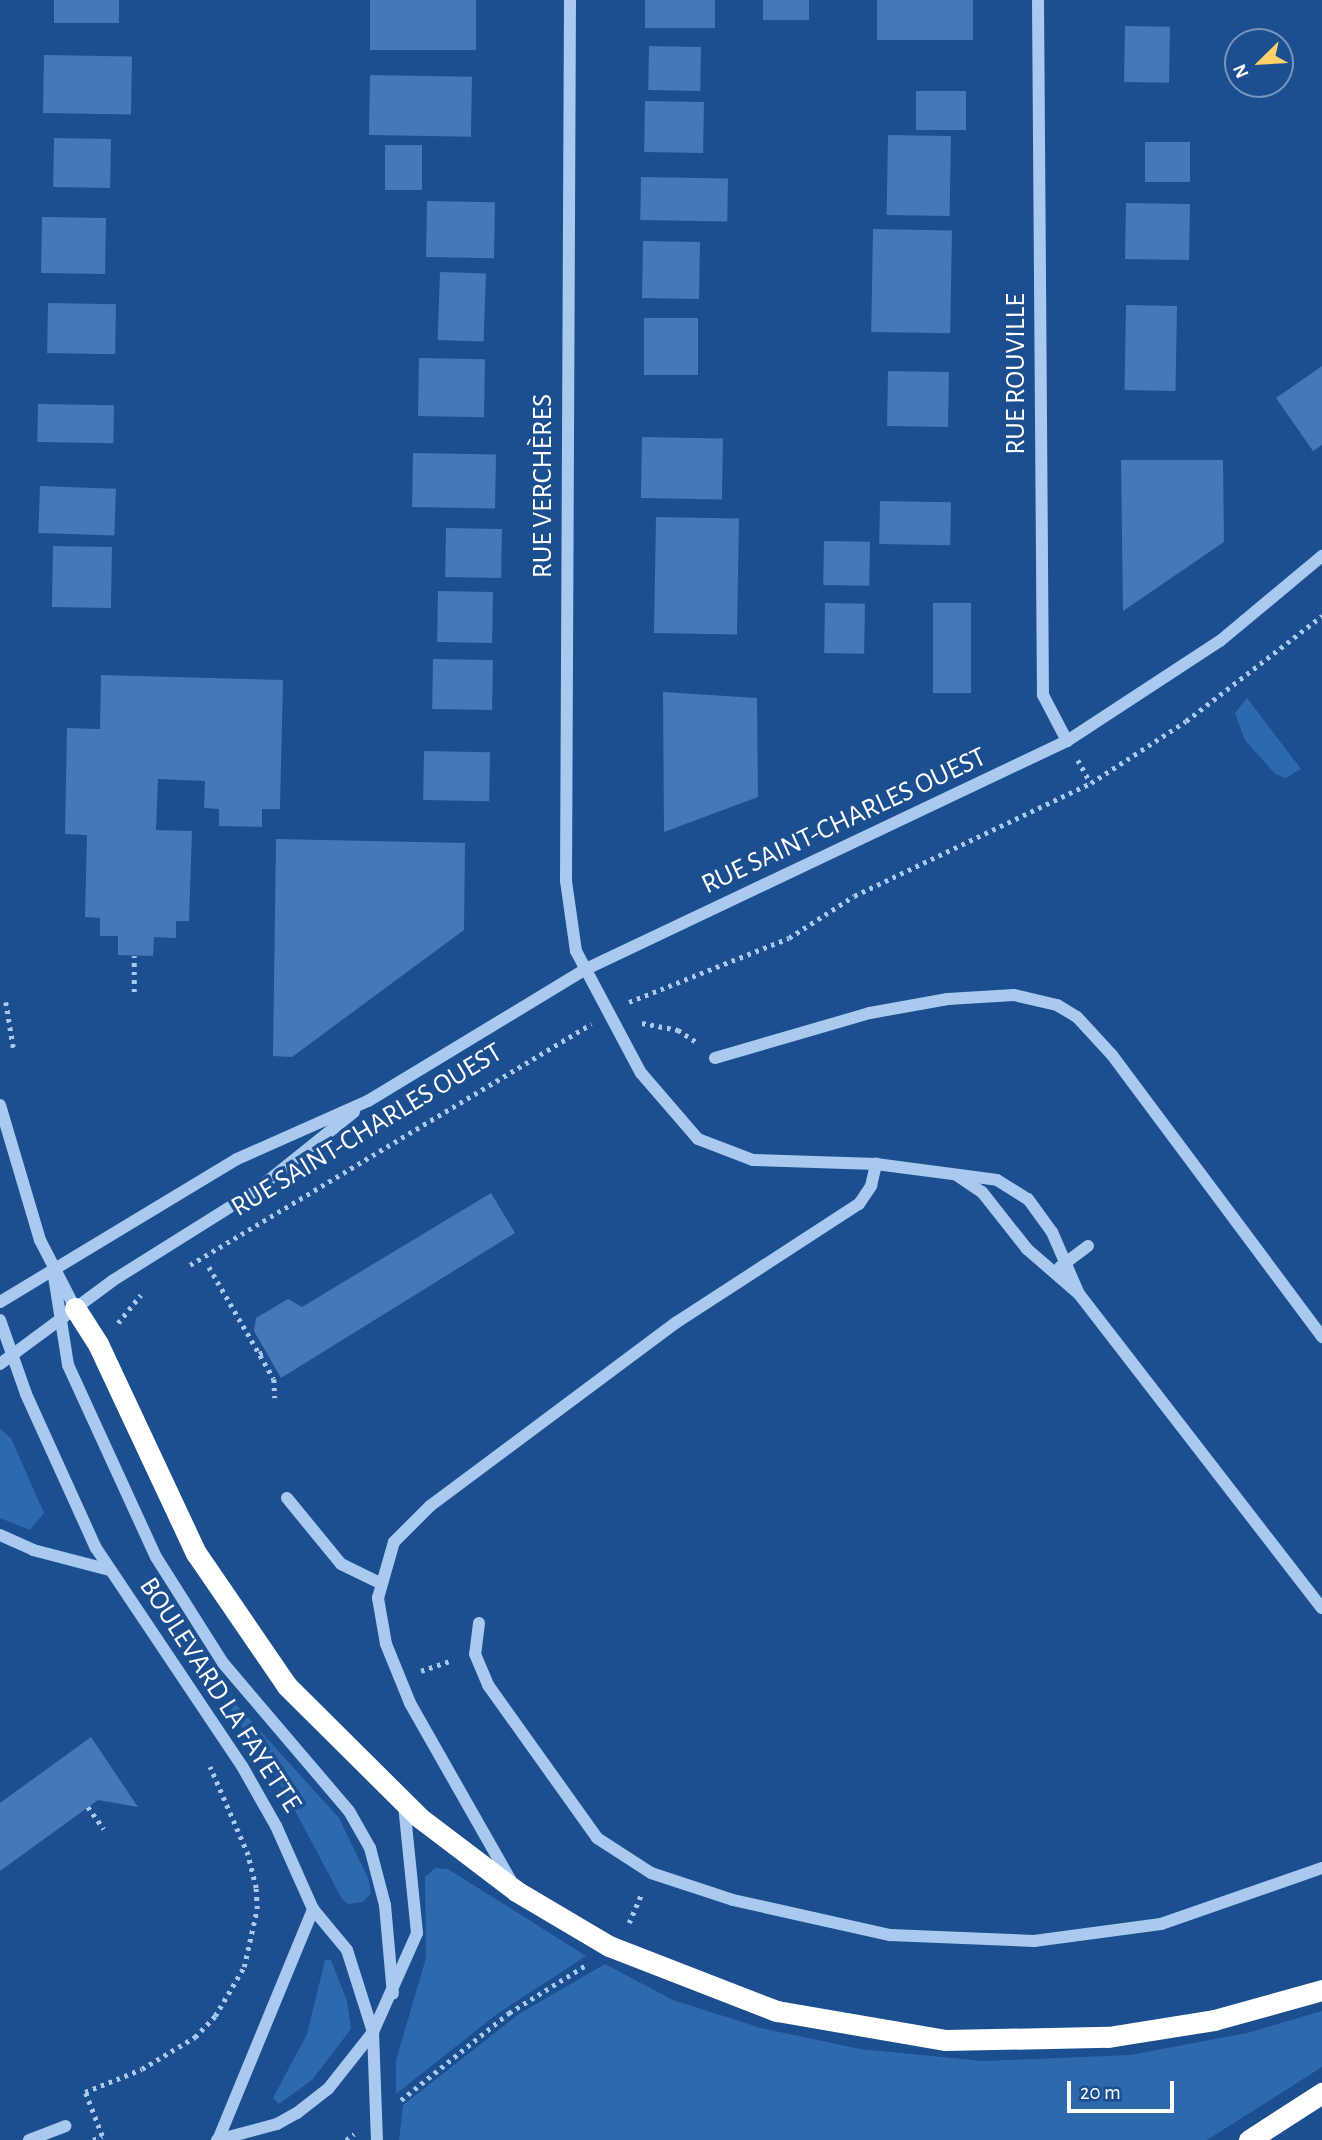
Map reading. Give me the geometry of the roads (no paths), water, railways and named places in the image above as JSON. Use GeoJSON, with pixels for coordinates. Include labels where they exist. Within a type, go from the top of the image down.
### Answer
{"type":"FeatureCollection","features":[{"type":"Feature","properties":{"kind":"highway"},"geometry":{"type":"LineString","coordinates":[[68,1315],[98,1344],[173,1509],[222,1596],[308,1711],[404,1804],[516,1891],[609,1946],[739,2000],[911,2036],[1007,2042],[1108,2037],[1226,2018],[1322,1990]]}},
{"type":"Feature","properties":{"kind":"highway"},"geometry":{"type":"LineString","coordinates":[[1250,2140],[1322,2093]]}},
{"type":"Feature","properties":{"kind":"street","name":"RUE VERCHÈRES"},"geometry":{"type":"LineString","coordinates":[[570,0],[566,881],[570,934],[584,970],[641,1073],[698,1139],[753,1160],[876,1164],[997,1180],[1019,1191],[1052,1232],[1079,1294]]}},
{"type":"Feature","properties":{"kind":"street","name":"RUE ROUVILLE"},"geometry":{"type":"LineString","coordinates":[[1038,0],[1043,695],[1067,741]]}},
{"type":"Feature","properties":{"kind":"street","name":"RUE SAINT-CHARLES OUEST"},"geometry":{"type":"LineString","coordinates":[[0,1302],[237,1159],[368,1101],[584,970],[1067,741],[1220,641],[1322,556]]}},
{"type":"Feature","properties":{"kind":"street"},"geometry":{"type":"LineString","coordinates":[[715,1058],[870,1013],[948,999],[1014,995],[1057,1005],[1077,1017],[1112,1055],[1322,1337]]}},
{"type":"Feature","properties":{"kind":"street","name":"RUE SAINT-CHARLES OUEST"},"geometry":{"type":"LineString","coordinates":[[0,1364],[68,1315],[254,1192],[368,1101]]}},
{"type":"Feature","properties":{"kind":"street"},"geometry":{"type":"LineString","coordinates":[[0,1105],[68,1315],[68,1365],[120,1485],[173,1587],[223,1663],[349,1811],[370,1848],[385,1905],[393,1994]]}},
{"type":"Feature","properties":{"kind":"street"},"geometry":{"type":"LineString","coordinates":[[516,1891],[399,1679],[381,1629],[380,1583],[394,1542],[411,1522],[677,1322],[852,1209],[866,1197],[876,1164]]}},
{"type":"Feature","properties":{"kind":"street"},"geometry":{"type":"LineString","coordinates":[[948,1172],[982,1192],[1053,1271],[1079,1294],[1322,1608]]}},
{"type":"Feature","properties":{"kind":"street"},"geometry":{"type":"LineString","coordinates":[[1053,1271],[1088,1246]]}},
{"type":"Feature","properties":{"kind":"street"},"geometry":{"type":"LineString","coordinates":[[52,1270],[68,1315]]}},
{"type":"Feature","properties":{"kind":"street","name":"BOULEVARD LA FAYETTE"},"geometry":{"type":"LineString","coordinates":[[0,1320],[15,1355],[26,1394],[73,1502],[110,1570],[257,1791],[313,1909],[347,1950],[373,2032],[377,2140]]}},
{"type":"Feature","properties":{"kind":"street"},"geometry":{"type":"LineString","coordinates":[[287,1498],[341,1564],[380,1583]]}},
{"type":"Feature","properties":{"kind":"street"},"geometry":{"type":"LineString","coordinates":[[0,1535],[33,1550],[110,1570]]}},
{"type":"Feature","properties":{"kind":"street"},"geometry":{"type":"LineString","coordinates":[[479,1623],[475,1654],[488,1685],[597,1838],[650,1873],[733,1900],[890,1935],[1034,1941],[1161,1924],[1322,1868]]}},
{"type":"Feature","properties":{"kind":"street"},"geometry":{"type":"LineString","coordinates":[[217,2140],[297,2113],[328,2089],[373,2032],[393,1994],[417,1933],[404,1804]]}},
{"type":"Feature","properties":{"kind":"street"},"geometry":{"type":"LineString","coordinates":[[217,2140],[313,1909]]}},
{"type":"Feature","properties":{"kind":"street"},"geometry":{"type":"LineString","coordinates":[[29,2140],[65,2126]]}}]}
